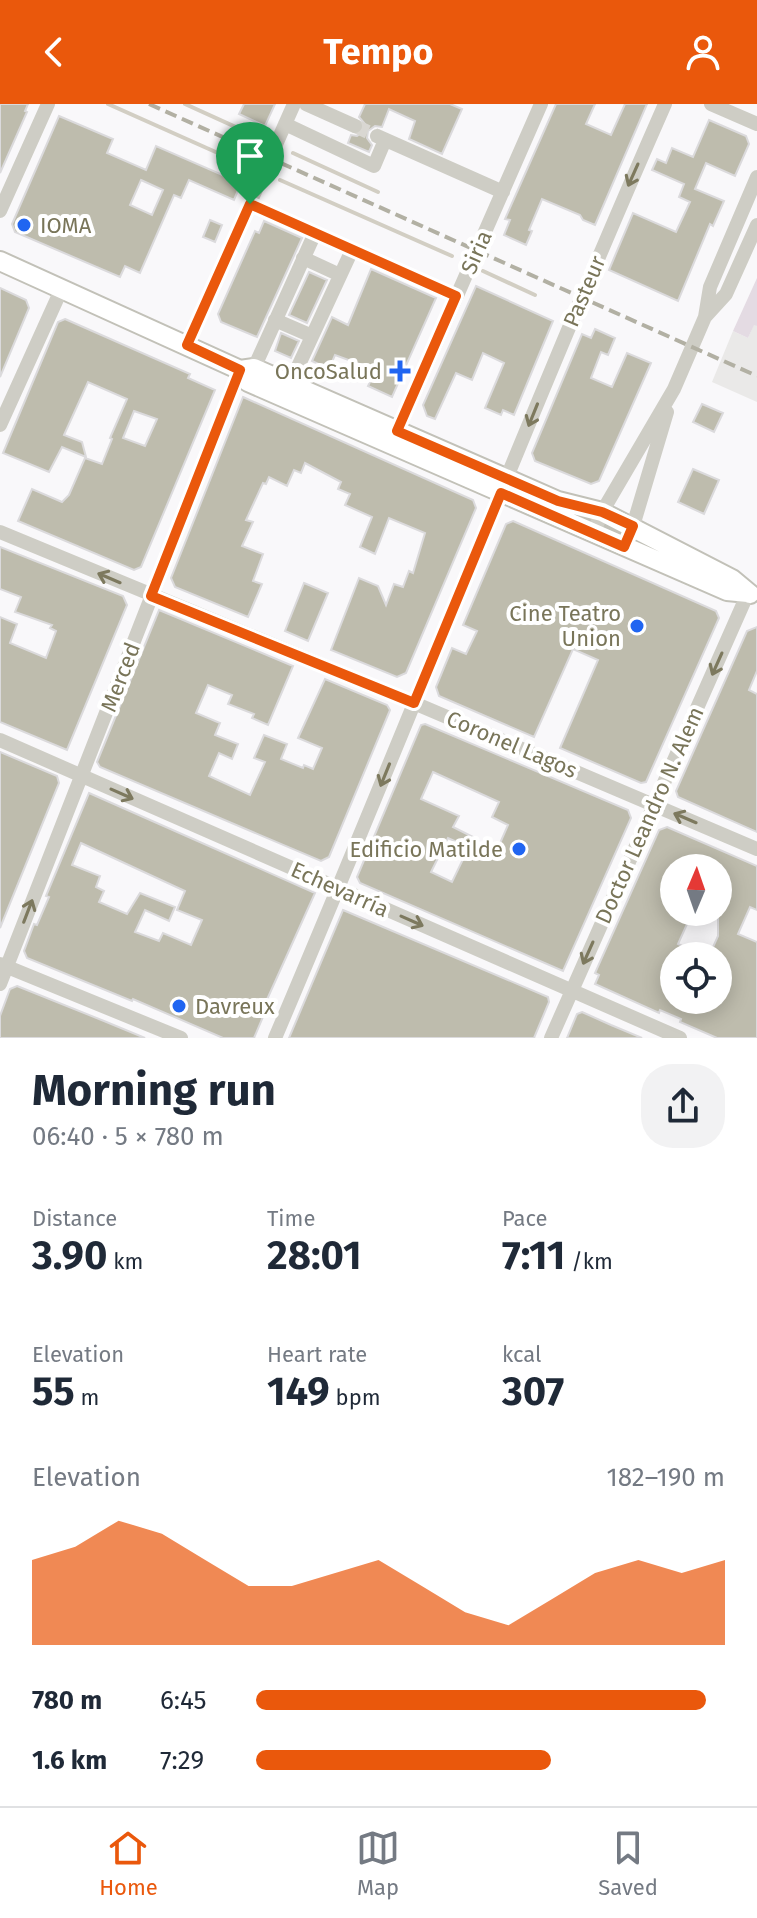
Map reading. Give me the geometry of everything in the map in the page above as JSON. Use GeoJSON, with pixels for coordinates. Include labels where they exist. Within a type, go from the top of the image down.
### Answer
{"type":"FeatureCollection","features":[{"type":"Feature","properties":{"kind":"main road"},"geometry":{"type":"LineString","coordinates":[[0,261],[187,345],[290,384],[394,438]]}},
{"type":"Feature","properties":{"kind":"main road"},"geometry":{"type":"LineString","coordinates":[[247,369],[248,382],[394,438],[504,486],[593,534],[727,591],[753,595]]}},
{"type":"Feature","properties":{"kind":"main road"},"geometry":{"type":"LineString","coordinates":[[504,486],[602,512],[732,579],[753,595]]}},
{"type":"Feature","properties":{"kind":"street"},"geometry":{"type":"LineString","coordinates":[[0,211],[48,104]]}},
{"type":"Feature","properties":{"kind":"street"},"geometry":{"type":"LineString","coordinates":[[187,345],[294,104]]}},
{"type":"Feature","properties":{"kind":"street"},"geometry":{"type":"LineString","coordinates":[[306,104],[355,126]]}},
{"type":"Feature","properties":{"kind":"street","name":"Siria"},"geometry":{"type":"LineString","coordinates":[[394,438],[541,104]]}},
{"type":"Feature","properties":{"kind":"street","name":"Pasteur"},"geometry":{"type":"LineString","coordinates":[[275,1038],[339,889],[584,288],[665,104]]}},
{"type":"Feature","properties":{"kind":"street"},"geometry":{"type":"LineString","coordinates":[[711,104],[757,124]]}},
{"type":"Feature","properties":{"kind":"street"},"geometry":{"type":"LineString","coordinates":[[285,124],[374,166],[381,138],[503,192]]}},
{"type":"Feature","properties":{"kind":"street"},"geometry":{"type":"LineString","coordinates":[[624,547],[674,389],[705,317],[710,287],[757,177]]}},
{"type":"Feature","properties":{"kind":"street"},"geometry":{"type":"LineString","coordinates":[[250,204],[456,296]]}},
{"type":"Feature","properties":{"kind":"street"},"geometry":{"type":"LineString","coordinates":[[705,317],[726,294],[757,225]]}},
{"type":"Feature","properties":{"kind":"street","name":"Merced"},"geometry":{"type":"LineString","coordinates":[[0,984],[3,965],[151,596],[247,369],[275,320],[315,233]]}},
{"type":"Feature","properties":{"kind":"street"},"geometry":{"type":"LineString","coordinates":[[290,384],[352,250]]}},
{"type":"Feature","properties":{"kind":"street"},"geometry":{"type":"LineString","coordinates":[[303,258],[340,275]]}},
{"type":"Feature","properties":{"kind":"street"},"geometry":{"type":"LineString","coordinates":[[0,425],[62,288]]}},
{"type":"Feature","properties":{"kind":"street"},"geometry":{"type":"LineString","coordinates":[[275,320],[312,336]]}},
{"type":"Feature","properties":{"kind":"street"},"geometry":{"type":"LineString","coordinates":[[593,534],[602,512],[674,389]]}},
{"type":"Feature","properties":{"kind":"street","name":"Coronel Lagos"},"geometry":{"type":"LineString","coordinates":[[0,532],[757,849]]}},
{"type":"Feature","properties":{"kind":"street","name":"Doctor Leandro N. Alem"},"geometry":{"type":"LineString","coordinates":[[551,1038],[654,805],[753,595]]}},
{"type":"Feature","properties":{"kind":"street","name":"Echevarría"},"geometry":{"type":"LineString","coordinates":[[0,740],[680,1038]]}},
{"type":"Feature","properties":{"kind":"street"},"geometry":{"type":"LineString","coordinates":[[3,965],[181,1038]]}},
{"type":"Feature","properties":{"kind":"shaded area"},"geometry":{"type":"Polygon","coordinates":[[[757,278],[757,326],[754,325],[748,338],[733,331],[757,278]]]}},
{"type":"Feature","properties":{"kind":"shaded area"},"geometry":{"type":"Polygon","coordinates":[[[754,324],[757,326],[757,402],[712,382],[733,331],[748,338],[754,324]]]}},
{"type":"Feature","properties":{"kind":"building"},"geometry":{"type":"Polygon","coordinates":[[[0,104],[28,104],[0,173],[0,104]]]}},
{"type":"Feature","properties":{"kind":"building"},"geometry":{"type":"Polygon","coordinates":[[[244,104],[275,104],[265,126],[239,114],[244,104]]]}},
{"type":"Feature","properties":{"kind":"building"},"geometry":{"type":"Polygon","coordinates":[[[365,104],[450,104],[462,109],[442,154],[409,139],[415,121],[389,109],[382,127],[375,126],[368,131],[367,138],[372,145],[369,152],[348,143],[351,135],[357,136],[364,131],[365,124],[359,117],[365,104]]]}},
{"type":"Feature","properties":{"kind":"building"},"geometry":{"type":"Polygon","coordinates":[[[556,104],[595,104],[586,124],[611,135],[625,104],[647,104],[595,225],[542,199],[526,245],[504,235],[510,220],[505,219],[556,104]]]}},
{"type":"Feature","properties":{"kind":"building"},"geometry":{"type":"Polygon","coordinates":[[[59,116],[113,139],[107,153],[146,170],[156,146],[241,183],[234,200],[189,180],[181,198],[174,195],[140,273],[125,266],[120,277],[15,232],[12,224],[59,116]],[[141,180],[130,205],[152,215],[163,190],[141,180]]]}},
{"type":"Feature","properties":{"kind":"building"},"geometry":{"type":"Polygon","coordinates":[[[709,120],[746,136],[749,144],[735,176],[706,163],[695,189],[724,201],[713,226],[710,224],[678,301],[609,270],[633,213],[676,232],[690,202],[679,197],[684,184],[652,170],[657,159],[666,163],[672,148],[693,157],[709,120]]]}},
{"type":"Feature","properties":{"kind":"building"},"geometry":{"type":"Polygon","coordinates":[[[210,220],[222,225],[215,242],[203,237],[210,220]]]}},
{"type":"Feature","properties":{"kind":"building"},"geometry":{"type":"Polygon","coordinates":[[[264,221],[302,238],[257,337],[221,322],[218,314],[255,231],[259,233],[264,221]]]}},
{"type":"Feature","properties":{"kind":"building"},"geometry":{"type":"Polygon","coordinates":[[[371,269],[436,298],[392,397],[368,386],[376,370],[335,355],[329,369],[312,361],[332,317],[348,325],[371,269]]]}},
{"type":"Feature","properties":{"kind":"building"},"geometry":{"type":"Polygon","coordinates":[[[309,272],[327,280],[307,323],[289,315],[309,272]]]}},
{"type":"Feature","properties":{"kind":"building"},"geometry":{"type":"Polygon","coordinates":[[[476,286],[553,321],[514,415],[503,410],[501,415],[485,408],[504,363],[483,353],[472,380],[456,373],[435,419],[427,416],[423,405],[476,286]]]}},
{"type":"Feature","properties":{"kind":"building"},"geometry":{"type":"Polygon","coordinates":[[[0,288],[26,300],[29,308],[0,377],[0,288]]]}},
{"type":"Feature","properties":{"kind":"building"},"geometry":{"type":"Polygon","coordinates":[[[65,319],[190,374],[188,378],[215,390],[141,567],[134,570],[18,521],[32,489],[62,502],[69,495],[85,458],[102,464],[127,399],[88,382],[64,435],[82,442],[86,457],[62,447],[49,472],[3,453],[58,322],[65,319]],[[134,411],[123,438],[145,446],[157,419],[134,411]]]}},
{"type":"Feature","properties":{"kind":"building"},"geometry":{"type":"Polygon","coordinates":[[[595,329],[615,338],[608,355],[601,352],[591,378],[612,387],[627,353],[651,363],[599,481],[591,484],[535,461],[532,453],[582,334],[591,338],[595,329]]]}},
{"type":"Feature","properties":{"kind":"building"},"geometry":{"type":"Polygon","coordinates":[[[281,333],[299,341],[291,358],[275,351],[281,333]]]}},
{"type":"Feature","properties":{"kind":"building"},"geometry":{"type":"Polygon","coordinates":[[[243,397],[473,500],[476,508],[406,673],[397,677],[331,650],[359,578],[378,586],[386,605],[394,584],[403,587],[409,571],[413,573],[425,533],[389,518],[375,554],[360,547],[372,517],[345,505],[350,494],[338,489],[341,482],[305,463],[301,473],[294,470],[287,486],[269,477],[266,484],[263,483],[246,520],[253,522],[242,546],[263,554],[253,581],[262,584],[248,617],[175,587],[171,578],[243,397]]]}},
{"type":"Feature","properties":{"kind":"building"},"geometry":{"type":"Polygon","coordinates":[[[702,404],[723,413],[714,432],[693,422],[702,404]]]}},
{"type":"Feature","properties":{"kind":"building"},"geometry":{"type":"Polygon","coordinates":[[[693,469],[719,480],[704,514],[678,502],[693,469]]]}},
{"type":"Feature","properties":{"kind":"building"},"geometry":{"type":"Polygon","coordinates":[[[513,521],[716,611],[719,618],[646,782],[641,783],[560,748],[598,660],[573,649],[534,737],[439,696],[436,687],[452,648],[466,654],[477,631],[463,625],[506,524],[513,521]]]}},
{"type":"Feature","properties":{"kind":"building"},"geometry":{"type":"Polygon","coordinates":[[[0,547],[123,596],[127,605],[67,750],[0,722],[0,617],[17,624],[10,643],[46,658],[56,631],[50,628],[52,625],[15,612],[21,597],[0,589],[0,547]]]}},
{"type":"Feature","properties":{"kind":"building"},"geometry":{"type":"Polygon","coordinates":[[[304,583],[328,593],[308,641],[285,631],[304,583]]]}},
{"type":"Feature","properties":{"kind":"building"},"geometry":{"type":"Polygon","coordinates":[[[159,610],[293,666],[268,725],[252,718],[254,714],[228,704],[232,695],[208,685],[196,713],[220,723],[215,735],[238,744],[232,759],[219,753],[209,776],[250,795],[265,762],[254,758],[264,735],[287,744],[281,759],[313,769],[322,748],[298,738],[325,679],[387,705],[390,710],[329,857],[321,861],[100,767],[97,762],[159,610]]]}},
{"type":"Feature","properties":{"kind":"building"},"geometry":{"type":"Polygon","coordinates":[[[757,627],[757,671],[749,690],[757,694],[757,832],[678,797],[676,791],[747,631],[757,627]]]}},
{"type":"Feature","properties":{"kind":"building"},"geometry":{"type":"Polygon","coordinates":[[[425,724],[628,810],[631,818],[563,971],[360,883],[357,877],[421,725],[425,724]],[[433,772],[421,799],[459,816],[453,827],[473,837],[468,847],[448,838],[431,872],[452,882],[465,855],[494,857],[508,825],[492,817],[499,802],[433,772]]]}},
{"type":"Feature","properties":{"kind":"building"},"geometry":{"type":"Polygon","coordinates":[[[0,752],[57,776],[59,783],[0,928],[0,752]]]}},
{"type":"Feature","properties":{"kind":"building"},"geometry":{"type":"Polygon","coordinates":[[[89,793],[315,893],[265,1004],[268,1005],[254,1038],[223,1038],[27,958],[24,951],[49,897],[46,896],[89,793]],[[81,843],[72,865],[100,876],[96,887],[104,891],[99,902],[127,914],[140,893],[175,907],[169,921],[145,910],[135,932],[159,941],[163,933],[191,945],[202,920],[177,910],[185,891],[81,843]]]}},
{"type":"Feature","properties":{"kind":"building"},"geometry":{"type":"Polygon","coordinates":[[[667,827],[729,854],[660,854],[660,926],[686,926],[679,942],[660,942],[659,1013],[595,984],[599,975],[595,973],[659,830],[667,827]]]}},
{"type":"Feature","properties":{"kind":"building"},"geometry":{"type":"Polygon","coordinates":[[[732,855],[757,866],[757,910],[750,907],[738,934],[757,942],[757,1038],[717,1038],[680,1022],[681,1019],[669,1014],[732,1014],[732,942],[715,942],[718,926],[732,926],[732,855]]]}},
{"type":"Feature","properties":{"kind":"building"},"geometry":{"type":"Polygon","coordinates":[[[343,910],[548,997],[549,1002],[534,1038],[289,1038],[343,910]]]}},
{"type":"Feature","properties":{"kind":"building"},"geometry":{"type":"Polygon","coordinates":[[[17,986],[145,1038],[0,1038],[0,1016],[10,989],[17,986]]]}},
{"type":"Feature","properties":{"kind":"building"},"geometry":{"type":"Polygon","coordinates":[[[582,1012],[642,1038],[567,1038],[577,1014],[582,1012]]]}},
{"type":"Feature","properties":{"kind":"waterway"},"geometry":{"type":"LineString","coordinates":[[108,104],[247,166]]}},
{"type":"Feature","properties":{"kind":"waterway"},"geometry":{"type":"LineString","coordinates":[[185,104],[260,138]]}},
{"type":"Feature","properties":{"kind":"waterway"},"geometry":{"type":"LineString","coordinates":[[293,153],[378,192]]}},
{"type":"Feature","properties":{"kind":"waterway"},"geometry":{"type":"LineString","coordinates":[[280,180],[452,256]]}},
{"type":"Feature","properties":{"kind":"waterway"},"geometry":{"type":"LineString","coordinates":[[483,271],[535,295]]}},
{"type":"Feature","properties":{"kind":"tunnel"},"geometry":{"type":"LineString","coordinates":[[355,126],[377,136]]}},
{"type":"Feature","properties":{"kind":"railway"},"geometry":{"type":"LineString","coordinates":[[149,104],[757,376]]}},
{"type":"Feature","properties":{"kind":"place","name":"IOMA"},"geometry":{"type":"Point","coordinates":[24,225]}},
{"type":"Feature","properties":{"kind":"place","name":"OncoSalud"},"geometry":{"type":"Point","coordinates":[400,371]}},
{"type":"Feature","properties":{"kind":"place","name":"Cine Teatro Union"},"geometry":{"type":"Point","coordinates":[637,626]}},
{"type":"Feature","properties":{"kind":"place","name":"Edificio Matilde"},"geometry":{"type":"Point","coordinates":[519,849]}},
{"type":"Feature","properties":{"kind":"place","name":"Davreux"},"geometry":{"type":"Point","coordinates":[179,1006]}},
{"type":"Feature","properties":{"kind":"route"},"geometry":{"type":"LineString","coordinates":[[250,204],[456,296],[397,431],[558,501],[602,512],[633,526],[624,547],[501,493],[414,703],[151,596],[240,370],[187,345],[250,204]]}}]}
